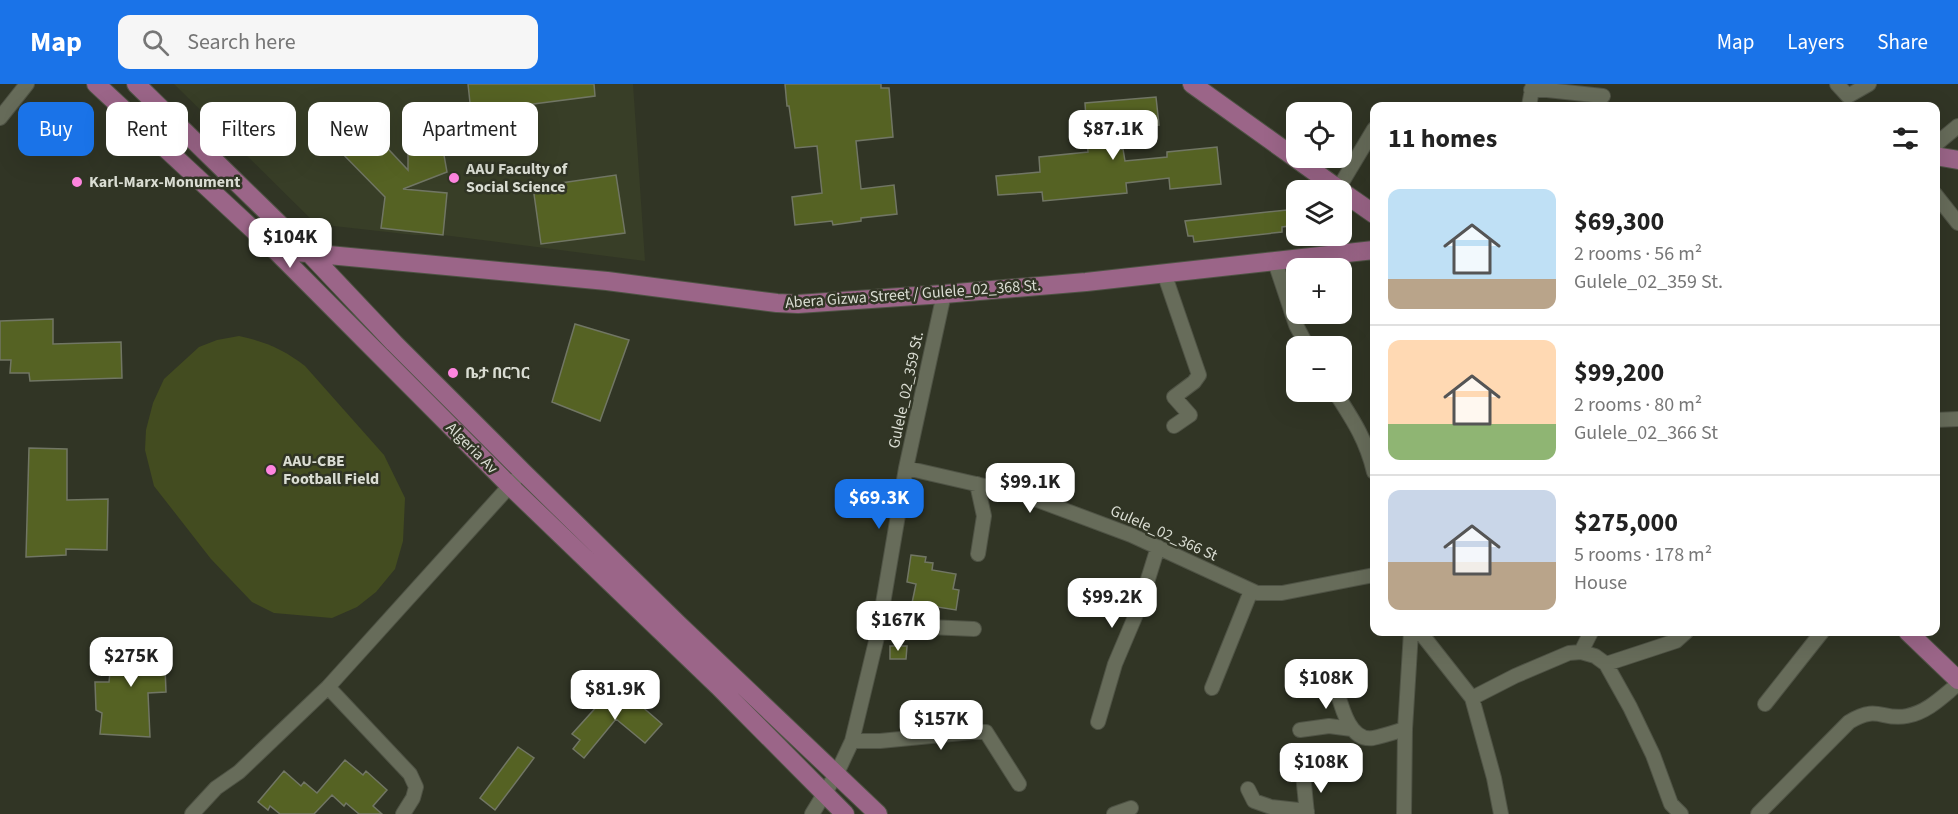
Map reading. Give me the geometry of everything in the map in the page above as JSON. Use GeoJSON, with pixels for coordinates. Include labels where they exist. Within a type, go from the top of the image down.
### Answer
{"type":"FeatureCollection","features":[{"type":"Feature","properties":{"kind":"main road","name":"Algeria Av"},"geometry":{"type":"LineString","coordinates":[[96,84],[274,250],[510,486],[710,678],[845,814]]}},
{"type":"Feature","properties":{"kind":"main road","name":"Algeria Av"},"geometry":{"type":"LineString","coordinates":[[136,84],[309,253],[394,343],[523,472],[678,624],[878,814]]}},
{"type":"Feature","properties":{"kind":"main road"},"geometry":{"type":"LineString","coordinates":[[1192,84],[1326,180]]}},
{"type":"Feature","properties":{"kind":"main road"},"geometry":{"type":"LineString","coordinates":[[1940,157],[1958,160]]}},
{"type":"Feature","properties":{"kind":"main road"},"geometry":{"type":"LineString","coordinates":[[1352,198],[1370,210]]}},
{"type":"Feature","properties":{"kind":"main road","name":"Abera Gizwa Street / Gulele_02_368 St."},"geometry":{"type":"LineString","coordinates":[[274,250],[607,282],[777,303],[944,294],[1275,262],[1370,250]]}},
{"type":"Feature","properties":{"kind":"main road"},"geometry":{"type":"LineString","coordinates":[[1912,636],[1958,682]]}},
{"type":"Feature","properties":{"kind":"street"},"geometry":{"type":"LineString","coordinates":[[0,118],[27,84]]}},
{"type":"Feature","properties":{"kind":"street"},"geometry":{"type":"LineString","coordinates":[[1837,84],[1850,101],[1869,84]]}},
{"type":"Feature","properties":{"kind":"street"},"geometry":{"type":"LineString","coordinates":[[1530,102],[1532,87],[1603,96]]}},
{"type":"Feature","properties":{"kind":"street"},"geometry":{"type":"LineString","coordinates":[[1940,141],[1958,126]]}},
{"type":"Feature","properties":{"kind":"street"},"geometry":{"type":"LineString","coordinates":[[1346,180],[1370,136]]}},
{"type":"Feature","properties":{"kind":"street"},"geometry":{"type":"LineString","coordinates":[[1940,200],[1958,223]]}},
{"type":"Feature","properties":{"kind":"street"},"geometry":{"type":"LineString","coordinates":[[1275,262],[1302,336]]}},
{"type":"Feature","properties":{"kind":"street"},"geometry":{"type":"LineString","coordinates":[[1164,273],[1199,375],[1194,382],[1174,397],[1190,415],[1174,426]]}},
{"type":"Feature","properties":{"kind":"street","name":"Gulele_02_359 St."},"geometry":{"type":"LineString","coordinates":[[812,814],[837,773],[852,741],[878,633],[906,468],[944,294]]}},
{"type":"Feature","properties":{"kind":"street"},"geometry":{"type":"LineString","coordinates":[[1342,402],[1356,424],[1370,454]]}},
{"type":"Feature","properties":{"kind":"street"},"geometry":{"type":"LineString","coordinates":[[1940,420],[1958,419]]}},
{"type":"Feature","properties":{"kind":"street","name":"Gulele_02_366 St"},"geometry":{"type":"LineString","coordinates":[[906,468],[1024,495],[1131,535],[1251,591],[1282,593],[1370,576]]}},
{"type":"Feature","properties":{"kind":"street"},"geometry":{"type":"LineString","coordinates":[[192,814],[216,788],[239,772],[328,687],[523,472]]}},
{"type":"Feature","properties":{"kind":"street"},"geometry":{"type":"LineString","coordinates":[[977,484],[984,516],[978,554]]}},
{"type":"Feature","properties":{"kind":"street"},"geometry":{"type":"LineString","coordinates":[[1098,722],[1115,664],[1140,605],[1158,547]]}},
{"type":"Feature","properties":{"kind":"street"},"geometry":{"type":"LineString","coordinates":[[1212,688],[1251,591]]}},
{"type":"Feature","properties":{"kind":"street"},"geometry":{"type":"LineString","coordinates":[[878,633],[929,627],[974,629]]}},
{"type":"Feature","properties":{"kind":"street"},"geometry":{"type":"LineString","coordinates":[[1404,814],[1405,729],[1411,636]]}},
{"type":"Feature","properties":{"kind":"street"},"geometry":{"type":"LineString","coordinates":[[1423,636],[1472,698],[1494,778],[1501,814]]}},
{"type":"Feature","properties":{"kind":"street"},"geometry":{"type":"LineString","coordinates":[[1581,652],[1589,636]]}},
{"type":"Feature","properties":{"kind":"street"},"geometry":{"type":"LineString","coordinates":[[1606,664],[1676,641],[1682,636]]}},
{"type":"Feature","properties":{"kind":"street"},"geometry":{"type":"LineString","coordinates":[[1765,704],[1819,636]]}},
{"type":"Feature","properties":{"kind":"street"},"geometry":{"type":"LineString","coordinates":[[1472,698],[1515,676],[1569,653],[1581,652],[1595,656],[1606,664],[1630,706],[1653,755],[1671,804],[1681,814]]}},
{"type":"Feature","properties":{"kind":"street"},"geometry":{"type":"LineString","coordinates":[[1310,678],[1329,675],[1334,681],[1352,729]]}},
{"type":"Feature","properties":{"kind":"street"},"geometry":{"type":"LineString","coordinates":[[1758,814],[1849,722],[1863,714],[1905,717],[1919,713],[1958,682]]}},
{"type":"Feature","properties":{"kind":"street"},"geometry":{"type":"LineString","coordinates":[[328,687],[410,774],[416,787],[413,798],[403,814]]}},
{"type":"Feature","properties":{"kind":"street"},"geometry":{"type":"LineString","coordinates":[[1300,730],[1329,726],[1352,729],[1361,736],[1371,739],[1405,729]]}},
{"type":"Feature","properties":{"kind":"street"},"geometry":{"type":"LineString","coordinates":[[852,741],[880,741],[986,732],[1020,784]]}},
{"type":"Feature","properties":{"kind":"street"},"geometry":{"type":"LineString","coordinates":[[1248,789],[1254,801],[1271,807],[1307,813],[1303,774]]}},
{"type":"Feature","properties":{"kind":"street"},"geometry":{"type":"LineString","coordinates":[[1114,814],[1131,808]]}},
{"type":"Feature","properties":{"kind":"shaded area","name":"AAU Faculty of Social Science"},"geometry":{"type":"Polygon","coordinates":[[[174,84],[633,84],[645,261],[443,235],[414,235],[316,224],[247,156],[296,156],[296,102],[200,102],[200,110],[174,84]]]}},
{"type":"Feature","properties":{"kind":"green space","name":"AAU-CBE Football Field"},"geometry":{"type":"Polygon","coordinates":[[[239,336],[274,347],[305,366],[384,455],[405,498],[403,541],[395,569],[376,592],[357,607],[332,618],[274,613],[252,602],[211,559],[154,486],[145,450],[146,430],[153,403],[164,379],[199,347],[217,340],[239,336]]]}},
{"type":"Feature","properties":{"kind":"building"},"geometry":{"type":"Polygon","coordinates":[[[468,84],[594,84],[595,96],[538,103],[470,102],[468,84]]]}},
{"type":"Feature","properties":{"kind":"building"},"geometry":{"type":"Polygon","coordinates":[[[785,84],[881,84],[881,88],[889,88],[893,137],[856,141],[861,189],[894,185],[897,214],[861,218],[861,221],[833,225],[832,221],[795,225],[792,197],[822,193],[817,146],[795,148],[785,84]]]}},
{"type":"Feature","properties":{"kind":"building"},"geometry":{"type":"Polygon","coordinates":[[[1156,97],[1159,125],[1140,127],[1139,116],[1106,119],[1109,151],[1123,149],[1125,161],[1167,157],[1167,152],[1217,147],[1221,184],[1170,189],[1169,178],[1126,183],[1127,193],[1043,201],[1042,192],[998,195],[996,176],[1040,172],[1039,157],[1088,152],[1085,103],[1156,97]]]}},
{"type":"Feature","properties":{"kind":"building"},"geometry":{"type":"Polygon","coordinates":[[[390,151],[408,170],[408,156],[444,156],[447,172],[403,189],[447,193],[443,235],[381,228],[385,197],[345,156],[390,156],[390,151]]]}},
{"type":"Feature","properties":{"kind":"building"},"geometry":{"type":"Polygon","coordinates":[[[616,175],[625,233],[541,244],[533,187],[616,175]]]}},
{"type":"Feature","properties":{"kind":"building"},"geometry":{"type":"Polygon","coordinates":[[[1286,210],[1286,226],[1282,227],[1282,232],[1194,242],[1193,236],[1188,236],[1185,221],[1286,210]]]}},
{"type":"Feature","properties":{"kind":"building"},"geometry":{"type":"Polygon","coordinates":[[[53,319],[53,344],[121,342],[122,378],[30,381],[29,373],[10,373],[11,360],[0,360],[0,321],[53,319]]]}},
{"type":"Feature","properties":{"kind":"building"},"geometry":{"type":"Polygon","coordinates":[[[575,324],[629,340],[600,421],[552,402],[575,324]]]}},
{"type":"Feature","properties":{"kind":"building"},"geometry":{"type":"Polygon","coordinates":[[[29,448],[67,449],[67,500],[108,499],[107,550],[66,549],[66,555],[26,557],[29,448]]]}},
{"type":"Feature","properties":{"kind":"building"},"geometry":{"type":"Polygon","coordinates":[[[911,555],[926,557],[925,562],[933,563],[932,570],[956,574],[953,589],[959,590],[956,610],[912,603],[916,584],[907,582],[911,555]]]}},
{"type":"Feature","properties":{"kind":"building"},"geometry":{"type":"Polygon","coordinates":[[[164,642],[166,692],[148,693],[150,737],[100,734],[102,713],[96,710],[95,682],[109,682],[113,643],[164,642]]]}},
{"type":"Feature","properties":{"kind":"building"},"geometry":{"type":"Polygon","coordinates":[[[890,646],[907,646],[906,659],[890,659],[890,646]]]}},
{"type":"Feature","properties":{"kind":"building"},"geometry":{"type":"Polygon","coordinates":[[[624,691],[662,724],[645,743],[616,719],[584,758],[573,749],[580,740],[572,734],[609,693],[624,691]]]}},
{"type":"Feature","properties":{"kind":"building"},"geometry":{"type":"Polygon","coordinates":[[[518,747],[534,758],[495,810],[480,798],[518,747]]]}},
{"type":"Feature","properties":{"kind":"building"},"geometry":{"type":"Polygon","coordinates":[[[345,760],[363,775],[366,771],[387,790],[373,806],[382,814],[359,814],[346,803],[344,806],[332,795],[314,814],[280,814],[270,806],[268,810],[258,802],[284,771],[301,786],[304,782],[317,793],[345,760]]]}},
{"type":"Feature","properties":{"kind":"place","name":"AAU Faculty of Social Science"},"geometry":{"type":"Point","coordinates":[454,178]}},
{"type":"Feature","properties":{"kind":"place","name":"Karl-Marx-Monument"},"geometry":{"type":"Point","coordinates":[77,182]}},
{"type":"Feature","properties":{"kind":"place","name":"ቤታ በርገር"},"geometry":{"type":"Point","coordinates":[453,373]}},
{"type":"Feature","properties":{"kind":"place","name":"AAU-CBE Football Field"},"geometry":{"type":"Point","coordinates":[271,470]}}]}
